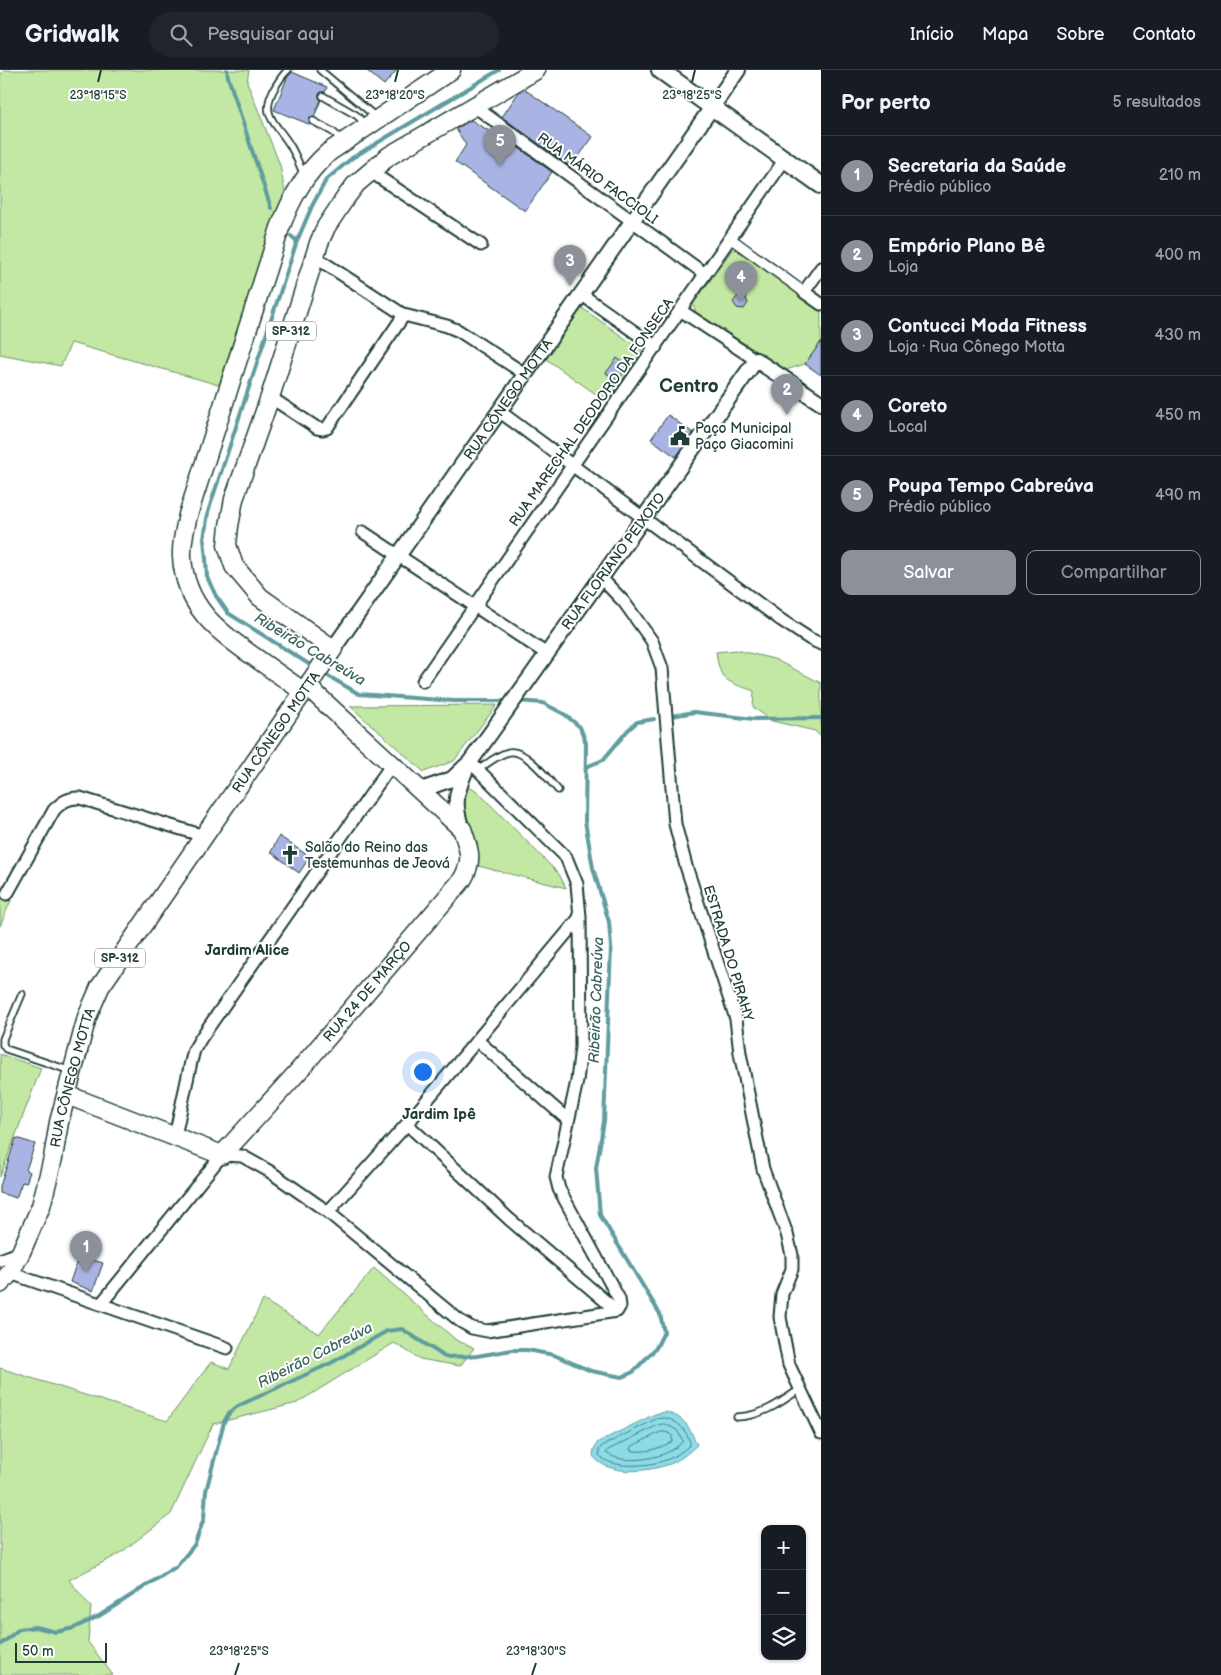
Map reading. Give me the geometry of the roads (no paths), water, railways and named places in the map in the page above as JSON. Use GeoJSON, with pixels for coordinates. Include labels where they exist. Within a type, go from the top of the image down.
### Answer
{"type":"FeatureCollection","features":[{"type":"Feature","properties":{"kind":"main road","name":"SP-312"},"geometry":{"type":"LineString","coordinates":[[308,686],[228,638],[202,614],[191,594],[185,577],[182,557],[183,539],[188,515],[277,238],[292,198],[305,177],[320,160],[451,70]]}},
{"type":"Feature","properties":{"kind":"main road","name":"SP-312"},"geometry":{"type":"LineString","coordinates":[[329,655],[260,597],[234,566],[227,545],[234,500],[270,397],[319,243],[326,227],[356,184],[389,156],[536,70]]}},
{"type":"Feature","properties":{"kind":"main road"},"geometry":{"type":"LineString","coordinates":[[660,70],[821,185]]}},
{"type":"Feature","properties":{"kind":"main road","name":"RUA CÔNEGO MOTTA"},"geometry":{"type":"LineString","coordinates":[[3,1272],[21,1252],[41,1206],[53,1158],[59,1122],[87,1017],[100,987],[329,655]]}},
{"type":"Feature","properties":{"kind":"main road","name":"RUA 24 DE MARÇO"},"geometry":{"type":"LineString","coordinates":[[222,1155],[296,1074],[462,880],[470,862],[469,849],[462,829],[448,806],[421,790],[308,686]]}},
{"type":"Feature","properties":{"kind":"main road"},"geometry":{"type":"LineString","coordinates":[[67,1095],[222,1155]]}},
{"type":"Feature","properties":{"kind":"street","name":"RUA CÔNEGO MOTTA"},"geometry":{"type":"LineString","coordinates":[[329,655],[738,70]]}},
{"type":"Feature","properties":{"kind":"street","name":"RUA MÁRIO FACCIOLI"},"geometry":{"type":"LineString","coordinates":[[474,106],[705,274]]}},
{"type":"Feature","properties":{"kind":"street","name":"RUA MARECHAL DEODORO DA FONSECA"},"geometry":{"type":"LineString","coordinates":[[423,681],[785,159]]}},
{"type":"Feature","properties":{"kind":"street"},"geometry":{"type":"LineString","coordinates":[[371,172],[482,245]]}},
{"type":"Feature","properties":{"kind":"street"},"geometry":{"type":"LineString","coordinates":[[730,238],[821,304]]}},
{"type":"Feature","properties":{"kind":"street"},"geometry":{"type":"LineString","coordinates":[[316,257],[404,315],[448,326],[459,331],[525,374]]}},
{"type":"Feature","properties":{"kind":"street"},"geometry":{"type":"LineString","coordinates":[[804,292],[821,268]]}},
{"type":"Feature","properties":{"kind":"street"},"geometry":{"type":"LineString","coordinates":[[581,294],[656,347]]}},
{"type":"Feature","properties":{"kind":"street"},"geometry":{"type":"LineString","coordinates":[[680,310],[821,402]]}},
{"type":"Feature","properties":{"kind":"street"},"geometry":{"type":"LineString","coordinates":[[270,397],[317,428],[327,428],[404,315]]}},
{"type":"Feature","properties":{"kind":"street","name":"RUA FLORIANO PEIXOTO"},"geometry":{"type":"LineString","coordinates":[[474,766],[506,711],[756,360]]}},
{"type":"Feature","properties":{"kind":"street"},"geometry":{"type":"LineString","coordinates":[[499,411],[781,620],[821,644]]}},
{"type":"Feature","properties":{"kind":"street"},"geometry":{"type":"LineString","coordinates":[[363,532],[547,654]]}},
{"type":"Feature","properties":{"kind":"street","name":"ESTRADA DO PIRAHY"},"geometry":{"type":"LineString","coordinates":[[601,578],[624,602],[652,641],[662,668],[675,824],[686,866],[725,980],[736,1019],[740,1053],[763,1169],[787,1234],[792,1255],[792,1268],[782,1294],[780,1317],[789,1365],[821,1433]]}},
{"type":"Feature","properties":{"kind":"street"},"geometry":{"type":"LineString","coordinates":[[175,1136],[194,1050],[201,1038],[392,764]]}},
{"type":"Feature","properties":{"kind":"street"},"geometry":{"type":"LineString","coordinates":[[421,790],[452,779],[474,766]]}},
{"type":"Feature","properties":{"kind":"street"},"geometry":{"type":"LineString","coordinates":[[448,806],[474,766]]}},
{"type":"Feature","properties":{"kind":"street"},"geometry":{"type":"LineString","coordinates":[[474,766],[566,857],[577,884],[580,917],[581,1047],[578,1081],[556,1177],[559,1188],[619,1299],[620,1306],[617,1312]]}},
{"type":"Feature","properties":{"kind":"street"},"geometry":{"type":"LineString","coordinates":[[7,894],[54,810],[61,803],[73,797],[204,836]]}},
{"type":"Feature","properties":{"kind":"street"},"geometry":{"type":"LineString","coordinates":[[328,1212],[478,1041],[580,917]]}},
{"type":"Feature","properties":{"kind":"street"},"geometry":{"type":"LineString","coordinates":[[478,1041],[568,1120]]}},
{"type":"Feature","properties":{"kind":"street"},"geometry":{"type":"LineString","coordinates":[[407,1124],[509,1219],[617,1312]]}},
{"type":"Feature","properties":{"kind":"street"},"geometry":{"type":"LineString","coordinates":[[222,1155],[242,1156],[269,1171],[328,1212],[460,1321],[472,1328],[487,1331],[617,1312]]}},
{"type":"Feature","properties":{"kind":"street","name":"RUA 24 DE MARÇO"},"geometry":{"type":"LineString","coordinates":[[101,1304],[222,1155]]}},
{"type":"Feature","properties":{"kind":"street"},"geometry":{"type":"LineString","coordinates":[[3,1272],[227,1348]]}},
{"type":"Feature","properties":{"kind":"lane"},"geometry":{"type":"LineString","coordinates":[[288,70],[283,74],[268,103],[268,113],[290,146],[305,177]]}},
{"type":"Feature","properties":{"kind":"lane"},"geometry":{"type":"LineString","coordinates":[[320,70],[373,122]]}},
{"type":"Feature","properties":{"kind":"lane"},"geometry":{"type":"LineString","coordinates":[[323,96],[373,122]]}},
{"type":"Feature","properties":{"kind":"lane"},"geometry":{"type":"LineString","coordinates":[[313,121],[333,132],[344,142]]}},
{"type":"Feature","properties":{"kind":"lane"},"geometry":{"type":"LineString","coordinates":[[474,766],[507,752],[520,753],[535,765],[558,790]]}},
{"type":"Feature","properties":{"kind":"lane"},"geometry":{"type":"LineString","coordinates":[[22,994],[3,1040],[3,1045],[6,1049],[73,1072]]}},
{"type":"Feature","properties":{"kind":"lane"},"geometry":{"type":"LineString","coordinates":[[737,1418],[763,1413],[800,1388]]}},
{"type":"Feature","properties":{"kind":"water"},"geometry":{"type":"Polygon","coordinates":[[[666,1412],[678,1417],[686,1424],[697,1445],[671,1464],[638,1471],[627,1471],[608,1467],[593,1456],[598,1442],[655,1414],[666,1412]]]}},
{"type":"Feature","properties":{"kind":"waterway"},"geometry":{"type":"LineString","coordinates":[[227,70],[271,208]]}},
{"type":"Feature","properties":{"kind":"waterway","name":"Ribeirão Cabreúva"},"geometry":{"type":"LineString","coordinates":[[315,668],[228,613],[216,596],[207,577],[204,539],[208,512],[297,241],[326,180],[352,158],[499,70]]}},
{"type":"Feature","properties":{"kind":"waterway","name":"Ribeirão Cabreúva"},"geometry":{"type":"LineString","coordinates":[[291,236],[297,241]]}},
{"type":"Feature","properties":{"kind":"waterway","name":"Ribeirão Cabreúva"},"geometry":{"type":"LineString","coordinates":[[323,673],[359,694],[454,701],[510,701]]}},
{"type":"Feature","properties":{"kind":"waterway","name":"Ribeirão Cabreúva"},"geometry":{"type":"LineString","coordinates":[[0,1645],[19,1629],[36,1627],[56,1632],[74,1628],[99,1616],[177,1566],[195,1544],[204,1518],[206,1491],[224,1422],[229,1413],[238,1406],[331,1363],[387,1331],[402,1329],[445,1357],[477,1356],[512,1350],[527,1350],[554,1355],[591,1371],[622,1377],[633,1372],[656,1348],[664,1332],[660,1314],[600,1215],[596,1168],[604,1121],[611,947],[609,922],[593,868],[585,821],[586,743],[580,727],[564,714],[543,703],[517,701]]}},
{"type":"Feature","properties":{"kind":"waterway"},"geometry":{"type":"LineString","coordinates":[[672,716],[694,712],[754,719],[821,718]]}},
{"type":"Feature","properties":{"kind":"waterway"},"geometry":{"type":"LineString","coordinates":[[586,767],[603,760],[637,722],[654,719]]}},
{"type":"Feature","properties":{"kind":"place","name":"Poupa Tempo Cabreúva"},"geometry":{"type":"Point","coordinates":[500,166]}},
{"type":"Feature","properties":{"kind":"place","name":"Contucci Moda Fitness"},"geometry":{"type":"Point","coordinates":[570,286]}},
{"type":"Feature","properties":{"kind":"place","name":"Coreto"},"geometry":{"type":"Point","coordinates":[741,302]}},
{"type":"Feature","properties":{"kind":"place","name":"Empório Plano Bê"},"geometry":{"type":"Point","coordinates":[787,415]}},
{"type":"Feature","properties":{"kind":"place","name":"Paço Municipal Paço Giacomini"},"geometry":{"type":"Point","coordinates":[680,436]}},
{"type":"Feature","properties":{"kind":"place","name":"Salão do Reino das Testemunhas de Jeová"},"geometry":{"type":"Point","coordinates":[290,855]}},
{"type":"Feature","properties":{"kind":"place","name":"Secretaria da Saúde"},"geometry":{"type":"Point","coordinates":[86,1272]}},
{"type":"Feature","properties":{"kind":"district","name":"Centro"},"geometry":{"type":"Point","coordinates":[689,385]}},
{"type":"Feature","properties":{"kind":"district","name":"Jardim Alice"},"geometry":{"type":"Point","coordinates":[247,950]}},
{"type":"Feature","properties":{"kind":"district","name":"Jardim Ipê"},"geometry":{"type":"Point","coordinates":[439,1114]}}]}
